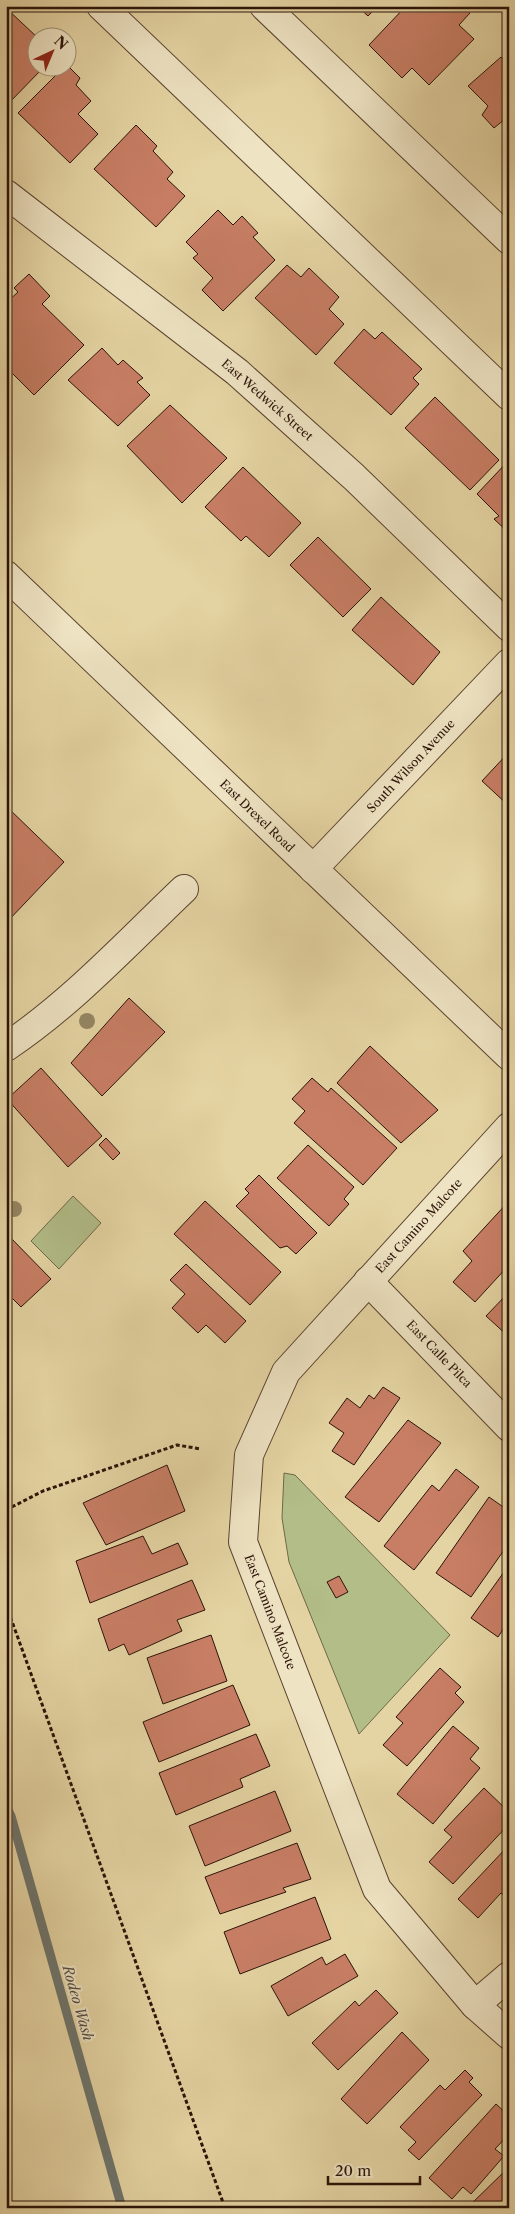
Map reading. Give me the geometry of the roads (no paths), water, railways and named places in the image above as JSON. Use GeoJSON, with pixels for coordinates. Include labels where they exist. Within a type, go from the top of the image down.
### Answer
{"type":"FeatureCollection","features":[{"type":"Feature","properties":{"kind":"street"},"geometry":{"type":"LineString","coordinates":[[101,6],[509,396]]}},
{"type":"Feature","properties":{"kind":"street"},"geometry":{"type":"LineString","coordinates":[[264,6],[509,240]]}},
{"type":"Feature","properties":{"kind":"street","name":"East Wedwick Street"},"geometry":{"type":"LineString","coordinates":[[6,194],[238,372],[354,477],[509,627]]}},
{"type":"Feature","properties":{"kind":"street","name":"East Drexel Road"},"geometry":{"type":"LineString","coordinates":[[6,575],[509,1056]]}},
{"type":"Feature","properties":{"kind":"street","name":"South Wilson Avenue"},"geometry":{"type":"LineString","coordinates":[[313,869],[509,663]]}},
{"type":"Feature","properties":{"kind":"street"},"geometry":{"type":"LineString","coordinates":[[6,1047],[60,1006],[184,889]]}},
{"type":"Feature","properties":{"kind":"street","name":"East Camino Malcote"},"geometry":{"type":"LineString","coordinates":[[509,1127],[286,1372],[249,1455],[244,1542],[377,1888],[475,2005],[509,2034]]}},
{"type":"Feature","properties":{"kind":"street","name":"East Calle Pilca"},"geometry":{"type":"LineString","coordinates":[[368,1281],[509,1427]]}},
{"type":"Feature","properties":{"kind":"street"},"geometry":{"type":"LineString","coordinates":[[475,2005],[509,1976]]}},
{"type":"Feature","properties":{"kind":"waterway","name":"Rodeo Wash"},"geometry":{"type":"LineString","coordinates":[[6,1806],[11,1816],[122,2208]]}}]}
